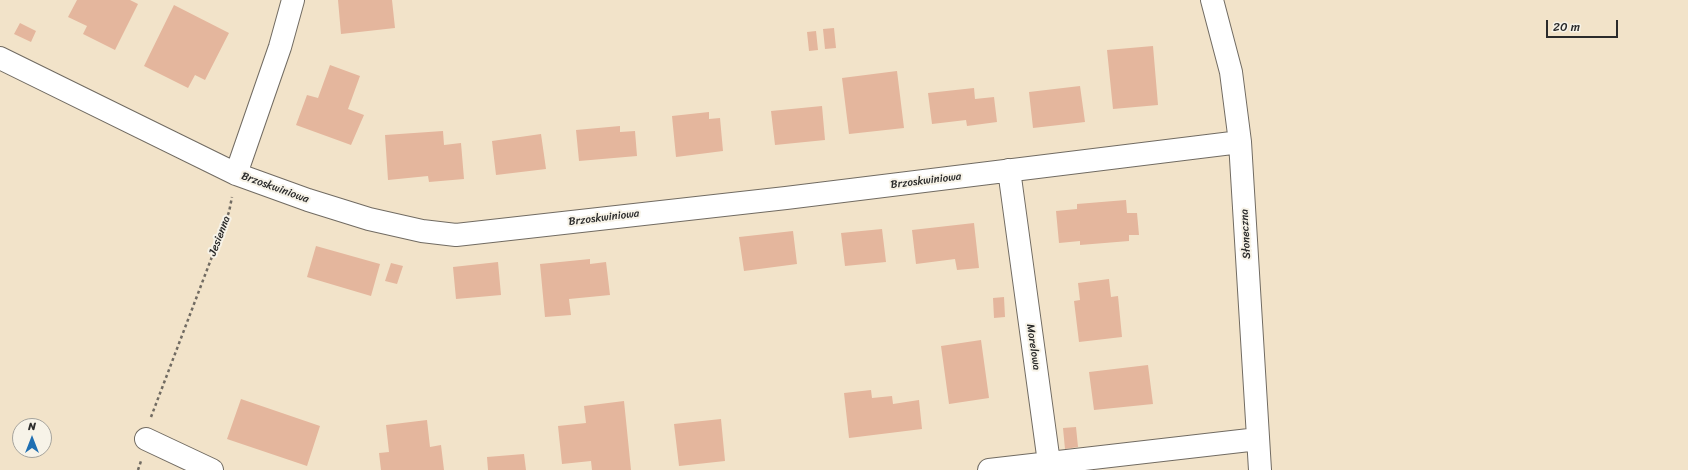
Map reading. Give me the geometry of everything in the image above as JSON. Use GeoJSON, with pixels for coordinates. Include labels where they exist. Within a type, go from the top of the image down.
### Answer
{"type":"FeatureCollection","features":[{"type":"Feature","properties":{"kind":"street"},"geometry":{"type":"LineString","coordinates":[[236,174],[280,47],[293,0]]}},
{"type":"Feature","properties":{"kind":"street","name":"Słoneczna"},"geometry":{"type":"LineString","coordinates":[[1212,0],[1230,72],[1240,142],[1260,470]]}},
{"type":"Feature","properties":{"kind":"street","name":"Brzoskwiniowa"},"geometry":{"type":"LineString","coordinates":[[0,58],[236,174],[308,200],[369,219],[422,231],[456,235],[1240,142]]}},
{"type":"Feature","properties":{"kind":"street","name":"Morelowa"},"geometry":{"type":"LineString","coordinates":[[1009,170],[1050,466]]}},
{"type":"Feature","properties":{"kind":"street"},"geometry":{"type":"LineString","coordinates":[[146,439],[212,470]]}},
{"type":"Feature","properties":{"kind":"street"},"geometry":{"type":"LineString","coordinates":[[989,470],[1050,466],[1258,439]]}},
{"type":"Feature","properties":{"kind":"path","name":"Jesienna"},"geometry":{"type":"LineString","coordinates":[[138,470],[154,408],[229,212],[236,174]]}},
{"type":"Feature","properties":{"kind":"building"},"geometry":{"type":"Polygon","coordinates":[[[77,0],[130,0],[138,4],[115,50],[83,34],[87,26],[68,17],[77,0]]]}},
{"type":"Feature","properties":{"kind":"building"},"geometry":{"type":"Polygon","coordinates":[[[338,0],[392,0],[395,28],[341,34],[338,0]]]}},
{"type":"Feature","properties":{"kind":"building"},"geometry":{"type":"Polygon","coordinates":[[[174,5],[229,33],[205,80],[195,75],[188,88],[144,66],[174,5]]]}},
{"type":"Feature","properties":{"kind":"building"},"geometry":{"type":"Polygon","coordinates":[[[20,23],[36,31],[31,42],[14,34],[20,23]]]}},
{"type":"Feature","properties":{"kind":"building"},"geometry":{"type":"Polygon","coordinates":[[[834,28],[836,48],[825,49],[823,29],[834,28]]]}},
{"type":"Feature","properties":{"kind":"building"},"geometry":{"type":"Polygon","coordinates":[[[816,31],[818,50],[809,51],[807,32],[816,31]]]}},
{"type":"Feature","properties":{"kind":"building"},"geometry":{"type":"Polygon","coordinates":[[[1153,46],[1158,105],[1113,109],[1107,50],[1153,46]]]}},
{"type":"Feature","properties":{"kind":"building"},"geometry":{"type":"Polygon","coordinates":[[[330,65],[360,76],[348,109],[364,115],[351,145],[296,125],[307,95],[318,98],[330,65]]]}},
{"type":"Feature","properties":{"kind":"building"},"geometry":{"type":"Polygon","coordinates":[[[897,71],[904,128],[849,134],[842,78],[897,71]]]}},
{"type":"Feature","properties":{"kind":"building"},"geometry":{"type":"Polygon","coordinates":[[[1080,86],[1085,122],[1033,128],[1029,92],[1080,86]]]}},
{"type":"Feature","properties":{"kind":"building"},"geometry":{"type":"Polygon","coordinates":[[[974,88],[975,99],[994,97],[997,122],[967,126],[966,120],[932,124],[928,93],[974,88]]]}},
{"type":"Feature","properties":{"kind":"building"},"geometry":{"type":"Polygon","coordinates":[[[822,106],[825,140],[775,145],[771,111],[822,106]]]}},
{"type":"Feature","properties":{"kind":"building"},"geometry":{"type":"Polygon","coordinates":[[[709,112],[709,119],[720,118],[723,151],[676,157],[672,116],[709,112]]]}},
{"type":"Feature","properties":{"kind":"building"},"geometry":{"type":"Polygon","coordinates":[[[620,126],[620,132],[635,131],[637,156],[579,161],[576,130],[620,126]]]}},
{"type":"Feature","properties":{"kind":"building"},"geometry":{"type":"Polygon","coordinates":[[[443,131],[444,145],[461,143],[464,179],[429,182],[428,176],[388,180],[385,135],[443,131]]]}},
{"type":"Feature","properties":{"kind":"building"},"geometry":{"type":"Polygon","coordinates":[[[541,134],[546,169],[496,175],[492,141],[541,134]]]}},
{"type":"Feature","properties":{"kind":"building"},"geometry":{"type":"Polygon","coordinates":[[[1126,200],[1127,213],[1137,213],[1139,235],[1129,235],[1129,241],[1080,245],[1080,241],[1059,243],[1056,211],[1077,209],[1077,204],[1126,200]]]}},
{"type":"Feature","properties":{"kind":"building"},"geometry":{"type":"Polygon","coordinates":[[[974,223],[979,268],[957,270],[955,259],[916,264],[912,230],[974,223]]]}},
{"type":"Feature","properties":{"kind":"building"},"geometry":{"type":"Polygon","coordinates":[[[882,229],[886,262],[845,266],[841,233],[882,229]]]}},
{"type":"Feature","properties":{"kind":"building"},"geometry":{"type":"Polygon","coordinates":[[[793,231],[797,264],[744,271],[739,237],[793,231]]]}},
{"type":"Feature","properties":{"kind":"building"},"geometry":{"type":"Polygon","coordinates":[[[316,246],[380,264],[371,296],[307,277],[316,246]]]}},
{"type":"Feature","properties":{"kind":"building"},"geometry":{"type":"Polygon","coordinates":[[[590,259],[590,264],[606,262],[610,295],[569,299],[571,315],[545,317],[540,264],[590,259]]]}},
{"type":"Feature","properties":{"kind":"building"},"geometry":{"type":"Polygon","coordinates":[[[498,262],[501,295],[456,299],[453,267],[498,262]]]}},
{"type":"Feature","properties":{"kind":"building"},"geometry":{"type":"Polygon","coordinates":[[[391,263],[403,266],[397,284],[385,281],[391,263]]]}},
{"type":"Feature","properties":{"kind":"building"},"geometry":{"type":"Polygon","coordinates":[[[1109,279],[1111,297],[1118,296],[1122,337],[1079,342],[1074,301],[1080,300],[1078,283],[1109,279]]]}},
{"type":"Feature","properties":{"kind":"building"},"geometry":{"type":"Polygon","coordinates":[[[1004,297],[1005,317],[994,318],[993,298],[1004,297]]]}},
{"type":"Feature","properties":{"kind":"building"},"geometry":{"type":"Polygon","coordinates":[[[981,340],[989,398],[949,404],[941,346],[981,340]]]}},
{"type":"Feature","properties":{"kind":"building"},"geometry":{"type":"Polygon","coordinates":[[[1148,365],[1153,404],[1094,410],[1089,372],[1148,365]]]}},
{"type":"Feature","properties":{"kind":"building"},"geometry":{"type":"Polygon","coordinates":[[[871,390],[872,398],[892,396],[893,404],[919,400],[922,429],[849,438],[844,393],[871,390]]]}},
{"type":"Feature","properties":{"kind":"building"},"geometry":{"type":"Polygon","coordinates":[[[241,399],[320,426],[307,466],[227,439],[241,399]]]}},
{"type":"Feature","properties":{"kind":"building"},"geometry":{"type":"Polygon","coordinates":[[[624,401],[631,470],[592,470],[591,461],[562,464],[558,426],[586,423],[584,406],[624,401]]]}},
{"type":"Feature","properties":{"kind":"building"},"geometry":{"type":"Polygon","coordinates":[[[721,419],[725,461],[679,466],[674,424],[721,419]]]}},
{"type":"Feature","properties":{"kind":"building"},"geometry":{"type":"Polygon","coordinates":[[[427,420],[430,447],[441,445],[444,470],[381,470],[379,453],[389,452],[386,425],[427,420]]]}},
{"type":"Feature","properties":{"kind":"building"},"geometry":{"type":"Polygon","coordinates":[[[1076,427],[1078,447],[1065,449],[1063,428],[1076,427]]]}},
{"type":"Feature","properties":{"kind":"building"},"geometry":{"type":"Polygon","coordinates":[[[524,454],[526,470],[488,470],[487,457],[524,454]]]}}]}
